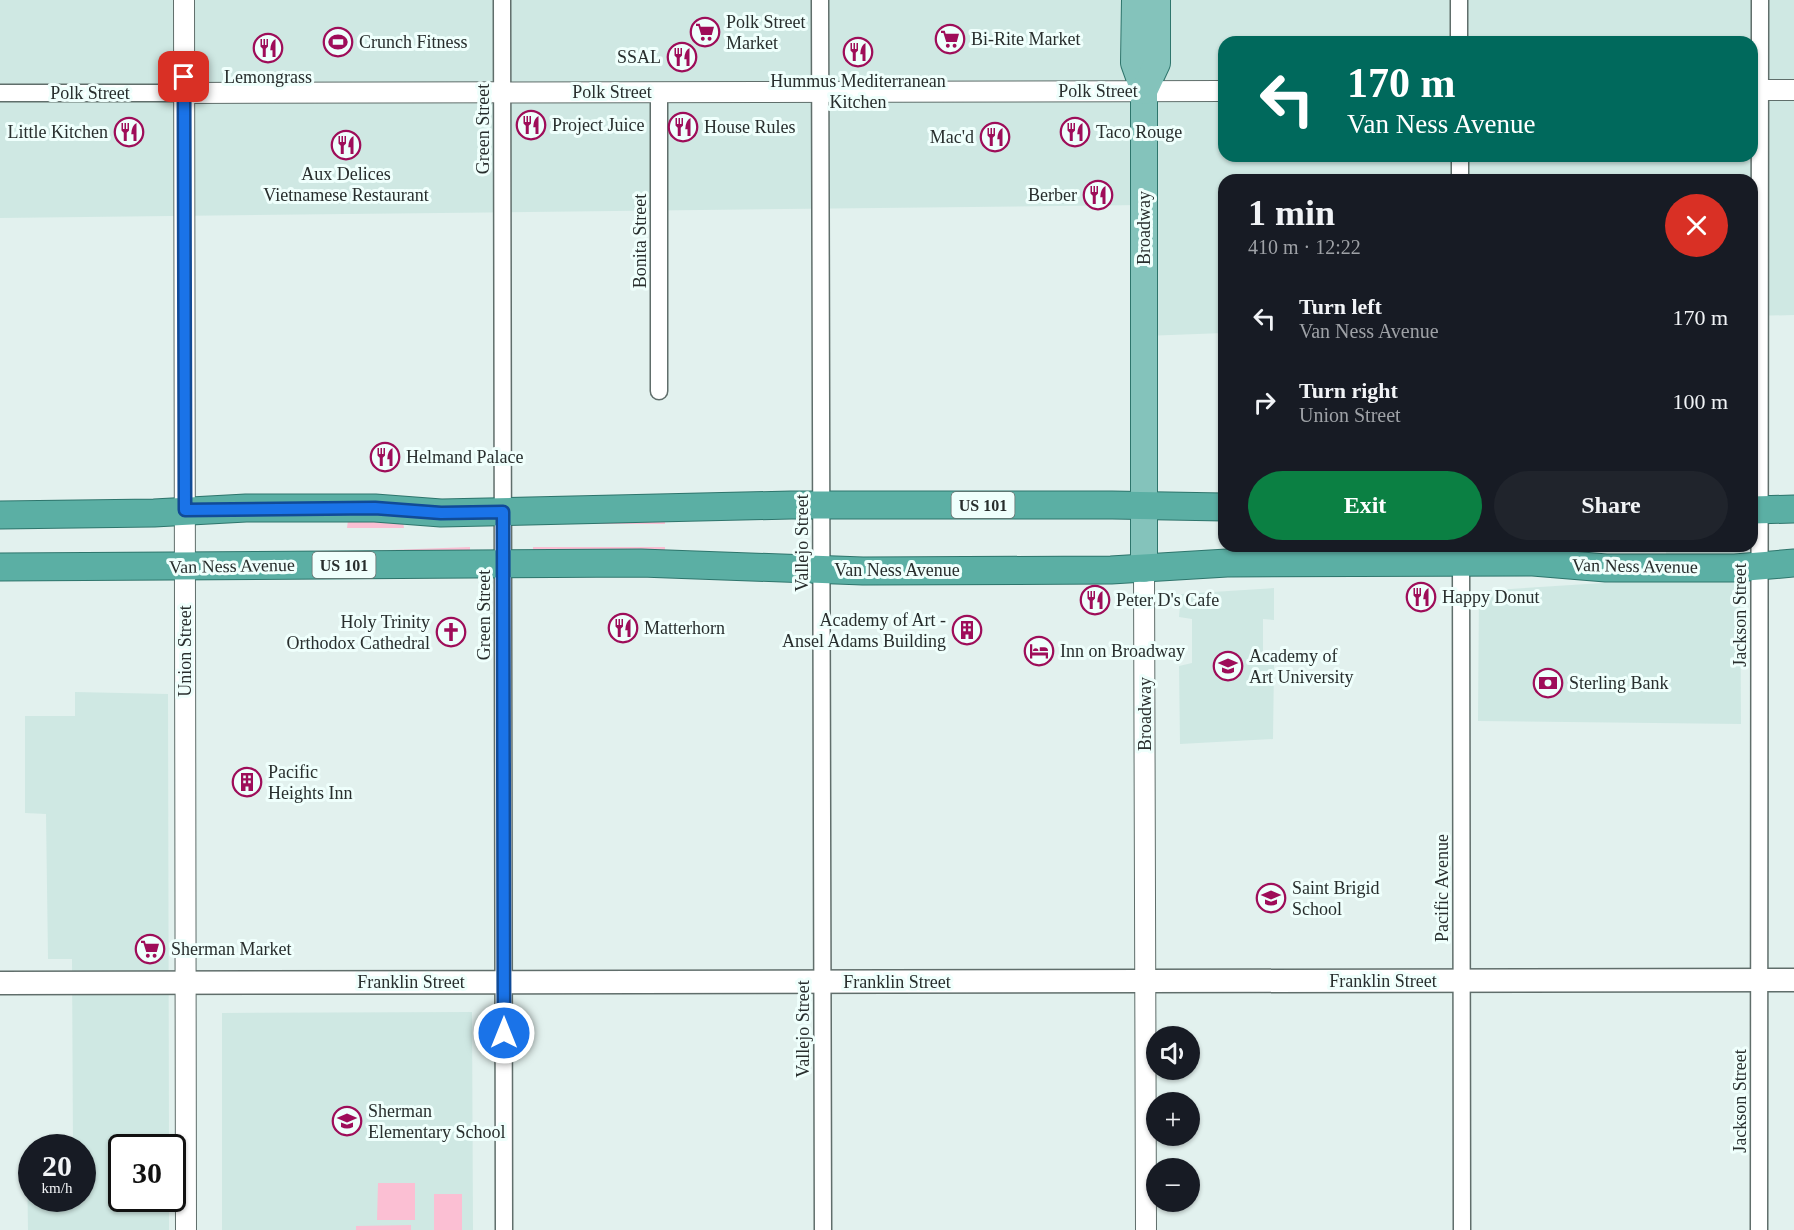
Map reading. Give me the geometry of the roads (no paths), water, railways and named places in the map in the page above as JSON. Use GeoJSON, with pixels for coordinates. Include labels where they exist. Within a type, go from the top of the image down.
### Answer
{"type":"FeatureCollection","features":[{"type":"Feature","properties":{"kind":"highway","name":"US 101"},"geometry":{"type":"LineString","coordinates":[[0,515],[375,508],[441,513],[564,512],[626,506],[1218,507]]}},
{"type":"Feature","properties":{"kind":"highway"},"geometry":{"type":"LineString","coordinates":[[1758,510],[1794,509]]}},
{"type":"Feature","properties":{"kind":"highway","name":"Van Ness Avenue"},"geometry":{"type":"LineString","coordinates":[[0,567],[641,563],[701,567],[822,569],[1144,569],[1227,563],[1461,554],[1618,568],[1735,568],[1794,562]]}},
{"type":"Feature","properties":{"kind":"main road","name":"Broadway"},"geometry":{"type":"LineString","coordinates":[[1135,0],[1134,63],[1144,91],[1144,569]]}},
{"type":"Feature","properties":{"kind":"main road","name":"Broadway"},"geometry":{"type":"LineString","coordinates":[[1144,91],[1157,63],[1157,0]]}},
{"type":"Feature","properties":{"kind":"main road","name":"Franklin Street"},"geometry":{"type":"LineString","coordinates":[[0,983],[1794,980]]}},
{"type":"Feature","properties":{"kind":"street","name":"Union Street"},"geometry":{"type":"LineString","coordinates":[[184,0],[186,1230]]}},
{"type":"Feature","properties":{"kind":"street","name":"Green Street"},"geometry":{"type":"LineString","coordinates":[[502,0],[504,1230]]}},
{"type":"Feature","properties":{"kind":"street","name":"Vallejo Street"},"geometry":{"type":"LineString","coordinates":[[820,0],[823,1230]]}},
{"type":"Feature","properties":{"kind":"street"},"geometry":{"type":"LineString","coordinates":[[1459,0],[1459,36]]}},
{"type":"Feature","properties":{"kind":"street","name":"Jackson Street"},"geometry":{"type":"LineString","coordinates":[[1758,45],[1760,0]]}},
{"type":"Feature","properties":{"kind":"street"},"geometry":{"type":"LineString","coordinates":[[1758,90],[1794,90]]}},
{"type":"Feature","properties":{"kind":"street","name":"Polk Street"},"geometry":{"type":"LineString","coordinates":[[0,93],[1218,91]]}},
{"type":"Feature","properties":{"kind":"street","name":"Bonita Street"},"geometry":{"type":"LineString","coordinates":[[659,92],[659,391]]}},
{"type":"Feature","properties":{"kind":"street","name":"Jackson Street"},"geometry":{"type":"LineString","coordinates":[[1758,547],[1759,1230]]}},
{"type":"Feature","properties":{"kind":"street","name":"Pacific Avenue"},"geometry":{"type":"LineString","coordinates":[[1461,554],[1462,1230]]}},
{"type":"Feature","properties":{"kind":"street","name":"Broadway"},"geometry":{"type":"LineString","coordinates":[[1144,569],[1146,1230]]}},
{"type":"Feature","properties":{"kind":"place","name":"Polk Street Market"},"geometry":{"type":"Point","coordinates":[705,32]}},
{"type":"Feature","properties":{"kind":"place","name":"Bi-Rite Market"},"geometry":{"type":"Point","coordinates":[950,39]}},
{"type":"Feature","properties":{"kind":"place","name":"Crunch Fitness"},"geometry":{"type":"Point","coordinates":[338,42]}},
{"type":"Feature","properties":{"kind":"place","name":"Lemongrass"},"geometry":{"type":"Point","coordinates":[268,48]}},
{"type":"Feature","properties":{"kind":"place","name":"Hummus Mediterranean Kitchen"},"geometry":{"type":"Point","coordinates":[858,52]}},
{"type":"Feature","properties":{"kind":"place","name":"SSAL"},"geometry":{"type":"Point","coordinates":[682,57]}},
{"type":"Feature","properties":{"kind":"place","name":"Project Juice"},"geometry":{"type":"Point","coordinates":[531,125]}},
{"type":"Feature","properties":{"kind":"place","name":"House Rules"},"geometry":{"type":"Point","coordinates":[683,127]}},
{"type":"Feature","properties":{"kind":"place","name":"Little Kitchen"},"geometry":{"type":"Point","coordinates":[129,132]}},
{"type":"Feature","properties":{"kind":"place","name":"Taco Rouge"},"geometry":{"type":"Point","coordinates":[1075,132]}},
{"type":"Feature","properties":{"kind":"place","name":"Mac'd"},"geometry":{"type":"Point","coordinates":[995,137]}},
{"type":"Feature","properties":{"kind":"place","name":"Aux Delices Vietnamese Restaurant"},"geometry":{"type":"Point","coordinates":[346,145]}},
{"type":"Feature","properties":{"kind":"place","name":"Berber"},"geometry":{"type":"Point","coordinates":[1098,195]}},
{"type":"Feature","properties":{"kind":"place","name":"Helmand Palace"},"geometry":{"type":"Point","coordinates":[385,457]}},
{"type":"Feature","properties":{"kind":"place","name":"Happy Donut"},"geometry":{"type":"Point","coordinates":[1421,597]}},
{"type":"Feature","properties":{"kind":"place","name":"Peter D's Cafe"},"geometry":{"type":"Point","coordinates":[1095,600]}},
{"type":"Feature","properties":{"kind":"place","name":"Matterhorn"},"geometry":{"type":"Point","coordinates":[623,628]}},
{"type":"Feature","properties":{"kind":"place","name":"Academy of Art - Ansel Adams Building"},"geometry":{"type":"Point","coordinates":[967,630]}},
{"type":"Feature","properties":{"kind":"place","name":"Holy Trinity Orthodox Cathedral"},"geometry":{"type":"Point","coordinates":[451,632]}},
{"type":"Feature","properties":{"kind":"place","name":"Inn on Broadway"},"geometry":{"type":"Point","coordinates":[1039,651]}},
{"type":"Feature","properties":{"kind":"place","name":"Academy of Art University"},"geometry":{"type":"Point","coordinates":[1228,666]}},
{"type":"Feature","properties":{"kind":"place","name":"Sterling Bank"},"geometry":{"type":"Point","coordinates":[1548,683]}},
{"type":"Feature","properties":{"kind":"place","name":"Pacific Heights Inn"},"geometry":{"type":"Point","coordinates":[247,782]}},
{"type":"Feature","properties":{"kind":"place","name":"Saint Brigid School"},"geometry":{"type":"Point","coordinates":[1271,898]}},
{"type":"Feature","properties":{"kind":"place","name":"Sherman Market"},"geometry":{"type":"Point","coordinates":[150,949]}},
{"type":"Feature","properties":{"kind":"place","name":"Sherman Elementary School"},"geometry":{"type":"Point","coordinates":[347,1121]}}]}
